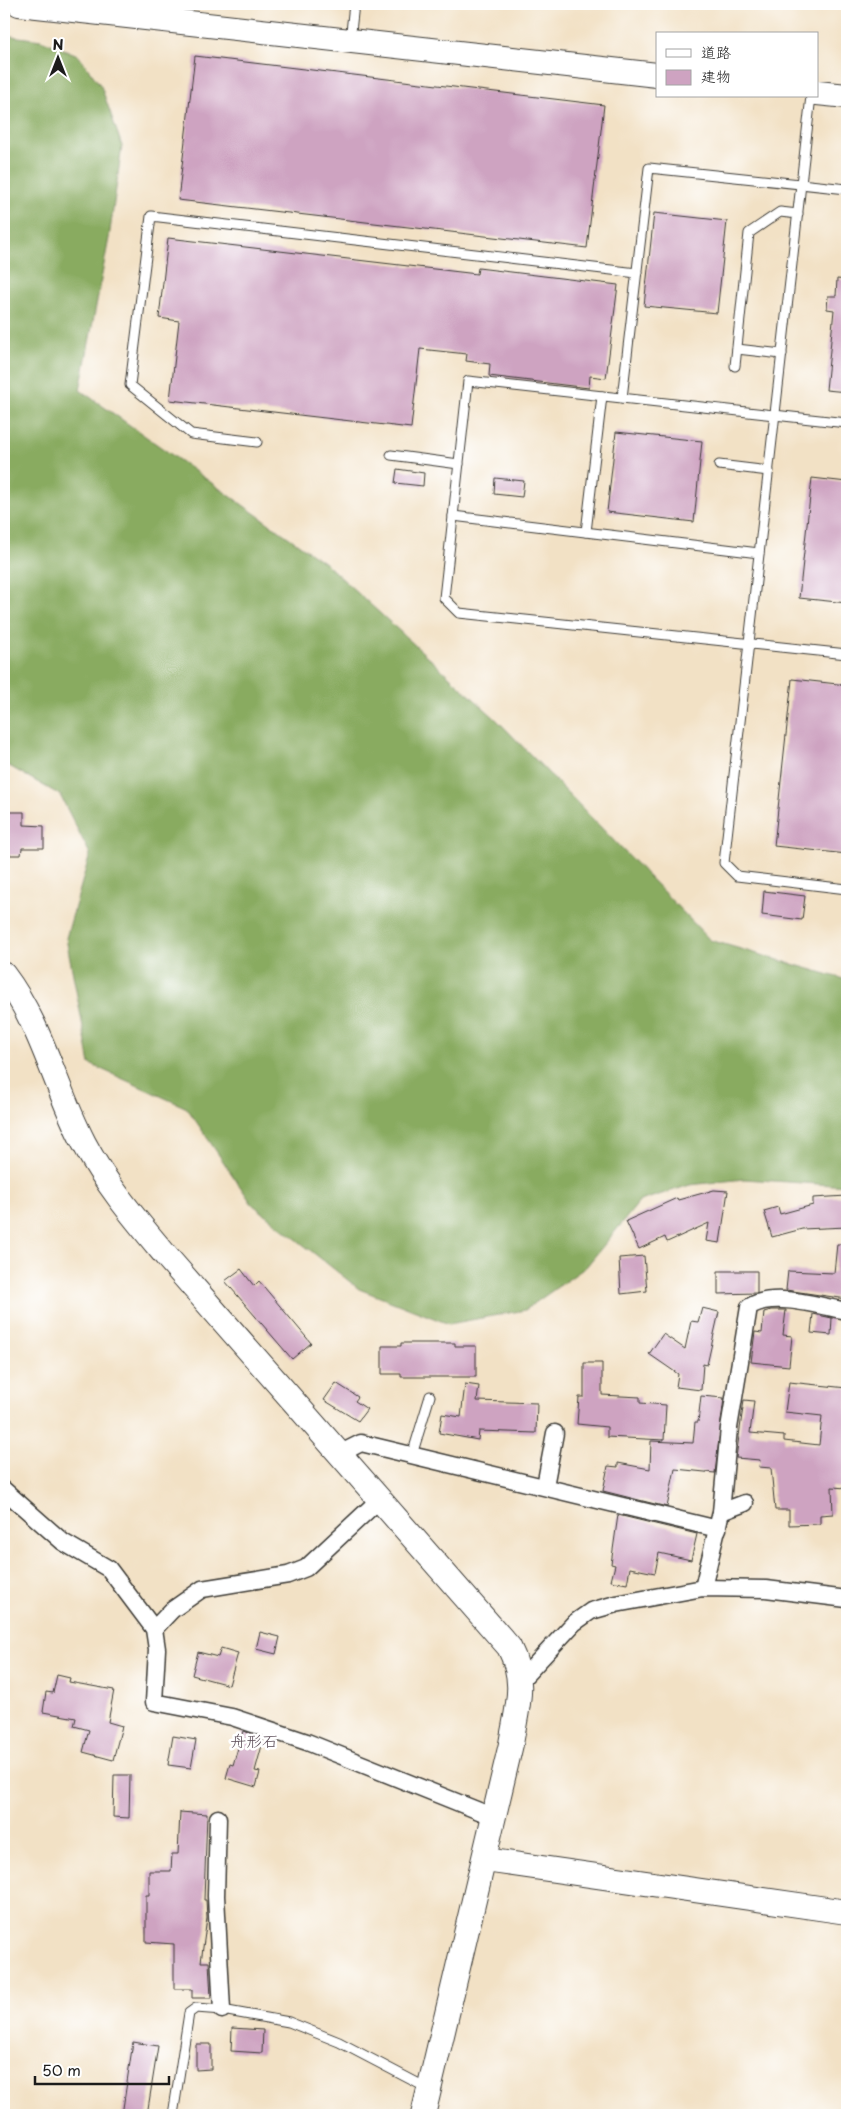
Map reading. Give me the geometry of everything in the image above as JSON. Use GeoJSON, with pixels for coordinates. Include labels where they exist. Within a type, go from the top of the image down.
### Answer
{"type":"FeatureCollection","features":[{"type":"Feature","properties":{"kind":"street"},"geometry":{"type":"LineString","coordinates":[[19,4],[656,75]]}},
{"type":"Feature","properties":{"kind":"street"},"geometry":{"type":"LineString","coordinates":[[818,93],[847,96]]}},
{"type":"Feature","properties":{"kind":"street"},"geometry":{"type":"LineString","coordinates":[[4,975],[29,1015],[84,1142],[105,1178],[167,1257],[509,1647],[518,1664],[520,1681],[511,1744],[423,2115]]}},
{"type":"Feature","properties":{"kind":"street"},"geometry":{"type":"LineString","coordinates":[[703,1588],[721,1512],[729,1428],[749,1307],[761,1300],[786,1300],[847,1311]]}},
{"type":"Feature","properties":{"kind":"street"},"geometry":{"type":"LineString","coordinates":[[545,1486],[555,1432]]}},
{"type":"Feature","properties":{"kind":"street"},"geometry":{"type":"LineString","coordinates":[[339,1454],[361,1443],[718,1529]]}},
{"type":"Feature","properties":{"kind":"street"},"geometry":{"type":"LineString","coordinates":[[4,1490],[63,1542],[109,1570],[154,1629],[157,1649],[154,1702],[232,1717],[307,1742],[494,1817]]}},
{"type":"Feature","properties":{"kind":"street"},"geometry":{"type":"LineString","coordinates":[[154,1629],[172,1610],[202,1589],[288,1575],[306,1568],[380,1499]]}},
{"type":"Feature","properties":{"kind":"street"},"geometry":{"type":"LineString","coordinates":[[721,1512],[745,1503]]}},
{"type":"Feature","properties":{"kind":"street"},"geometry":{"type":"LineString","coordinates":[[520,1681],[560,1637],[591,1611],[624,1602],[703,1588],[766,1589],[847,1599]]}},
{"type":"Feature","properties":{"kind":"street"},"geometry":{"type":"LineString","coordinates":[[218,1818],[216,1896],[222,2010]]}},
{"type":"Feature","properties":{"kind":"street"},"geometry":{"type":"LineString","coordinates":[[485,1860],[847,1912]]}},
{"type":"Feature","properties":{"kind":"lane"},"geometry":{"type":"LineString","coordinates":[[350,41],[354,4]]}},
{"type":"Feature","properties":{"kind":"lane"},"geometry":{"type":"LineString","coordinates":[[811,98],[724,863],[737,876],[847,889]]}},
{"type":"Feature","properties":{"kind":"lane"},"geometry":{"type":"LineString","coordinates":[[622,398],[649,168],[847,189]]}},
{"type":"Feature","properties":{"kind":"lane"},"geometry":{"type":"LineString","coordinates":[[735,366],[749,233],[780,212],[798,214]]}},
{"type":"Feature","properties":{"kind":"lane"},"geometry":{"type":"LineString","coordinates":[[257,442],[191,434],[130,386],[151,216],[637,273]]}},
{"type":"Feature","properties":{"kind":"lane"},"geometry":{"type":"LineString","coordinates":[[737,349],[782,354]]}},
{"type":"Feature","properties":{"kind":"lane"},"geometry":{"type":"LineString","coordinates":[[847,423],[468,381],[444,598],[459,613],[847,654]]}},
{"type":"Feature","properties":{"kind":"lane"},"geometry":{"type":"LineString","coordinates":[[586,532],[602,396]]}},
{"type":"Feature","properties":{"kind":"lane"},"geometry":{"type":"LineString","coordinates":[[391,455],[459,464]]}},
{"type":"Feature","properties":{"kind":"lane"},"geometry":{"type":"LineString","coordinates":[[719,465],[769,471]]}},
{"type":"Feature","properties":{"kind":"lane"},"geometry":{"type":"LineString","coordinates":[[453,516],[760,553]]}},
{"type":"Feature","properties":{"kind":"lane"},"geometry":{"type":"LineString","coordinates":[[412,1454],[430,1396]]}},
{"type":"Feature","properties":{"kind":"lane"},"geometry":{"type":"LineString","coordinates":[[173,2115],[189,2013],[196,2008],[222,2010],[289,2022],[339,2042],[429,2089]]}},
{"type":"Feature","properties":{"kind":"green space"},"geometry":{"type":"Polygon","coordinates":[[[4,35],[41,40],[78,55],[101,86],[122,146],[109,238],[80,390],[325,563],[498,721],[710,940],[847,980],[847,1186],[744,1179],[690,1185],[640,1201],[586,1267],[525,1310],[449,1324],[359,1289],[252,1204],[187,1108],[90,1064],[66,938],[90,854],[60,795],[4,763],[4,35]]]}},
{"type":"Feature","properties":{"kind":"building"},"geometry":{"type":"Polygon","coordinates":[[[195,56],[604,105],[587,248],[178,200],[195,56]]]}},
{"type":"Feature","properties":{"kind":"building"},"geometry":{"type":"Polygon","coordinates":[[[654,213],[727,221],[717,313],[644,306],[654,213]]]}},
{"type":"Feature","properties":{"kind":"building"},"geometry":{"type":"Polygon","coordinates":[[[168,238],[477,274],[478,268],[618,285],[606,378],[590,376],[589,388],[489,376],[490,364],[466,361],[467,354],[420,349],[411,428],[170,400],[179,321],[159,318],[168,238]]]}},
{"type":"Feature","properties":{"kind":"building"},"geometry":{"type":"Polygon","coordinates":[[[837,279],[847,280],[847,392],[826,390],[834,310],[827,309],[828,296],[836,296],[837,279]]]}},
{"type":"Feature","properties":{"kind":"building"},"geometry":{"type":"Polygon","coordinates":[[[616,432],[702,441],[694,522],[607,512],[616,432]]]}},
{"type":"Feature","properties":{"kind":"building"},"geometry":{"type":"Polygon","coordinates":[[[397,469],[424,473],[423,486],[395,483],[397,469]]]}},
{"type":"Feature","properties":{"kind":"building"},"geometry":{"type":"Polygon","coordinates":[[[495,478],[524,481],[522,497],[494,494],[495,478]]]}},
{"type":"Feature","properties":{"kind":"building"},"geometry":{"type":"Polygon","coordinates":[[[812,478],[847,482],[847,603],[799,598],[812,478]]]}},
{"type":"Feature","properties":{"kind":"building"},"geometry":{"type":"Polygon","coordinates":[[[792,679],[847,685],[847,854],[774,846],[792,679]]]}},
{"type":"Feature","properties":{"kind":"building"},"geometry":{"type":"Polygon","coordinates":[[[4,812],[24,812],[24,825],[44,826],[44,848],[22,848],[21,855],[4,855],[4,812]]]}},
{"type":"Feature","properties":{"kind":"building"},"geometry":{"type":"Polygon","coordinates":[[[764,891],[805,896],[802,920],[762,915],[764,891]]]}},
{"type":"Feature","properties":{"kind":"building"},"geometry":{"type":"Polygon","coordinates":[[[714,1190],[728,1191],[720,1243],[706,1241],[709,1223],[667,1242],[665,1237],[639,1249],[626,1221],[677,1198],[678,1200],[714,1190]]]}},
{"type":"Feature","properties":{"kind":"building"},"geometry":{"type":"Polygon","coordinates":[[[847,1196],[847,1227],[802,1229],[772,1237],[764,1211],[778,1207],[780,1214],[813,1205],[813,1198],[847,1196]]]}},
{"type":"Feature","properties":{"kind":"building"},"geometry":{"type":"Polygon","coordinates":[[[837,1244],[847,1244],[847,1299],[786,1290],[788,1271],[834,1273],[837,1244]]]}},
{"type":"Feature","properties":{"kind":"building"},"geometry":{"type":"Polygon","coordinates":[[[644,1256],[647,1291],[621,1294],[619,1258],[644,1256]]]}},
{"type":"Feature","properties":{"kind":"building"},"geometry":{"type":"Polygon","coordinates":[[[241,1269],[254,1286],[259,1281],[311,1343],[292,1359],[225,1281],[241,1269]]]}},
{"type":"Feature","properties":{"kind":"building"},"geometry":{"type":"Polygon","coordinates":[[[718,1271],[757,1271],[757,1293],[718,1294],[718,1271]]]}},
{"type":"Feature","properties":{"kind":"building"},"geometry":{"type":"Polygon","coordinates":[[[702,1308],[719,1312],[707,1365],[703,1364],[701,1390],[676,1387],[678,1374],[649,1354],[663,1334],[685,1349],[691,1321],[698,1322],[702,1308]]]}},
{"type":"Feature","properties":{"kind":"building"},"geometry":{"type":"Polygon","coordinates":[[[786,1310],[783,1335],[792,1336],[789,1366],[751,1362],[755,1332],[762,1333],[764,1312],[786,1310]]]}},
{"type":"Feature","properties":{"kind":"building"},"geometry":{"type":"Polygon","coordinates":[[[813,1314],[832,1318],[831,1335],[811,1333],[813,1314]]]}},
{"type":"Feature","properties":{"kind":"building"},"geometry":{"type":"Polygon","coordinates":[[[401,1343],[455,1343],[455,1346],[476,1346],[476,1377],[401,1377],[401,1374],[382,1374],[382,1346],[401,1346],[401,1343]]]}},
{"type":"Feature","properties":{"kind":"building"},"geometry":{"type":"Polygon","coordinates":[[[584,1363],[602,1363],[602,1395],[640,1397],[640,1403],[666,1405],[664,1440],[607,1437],[607,1427],[577,1424],[579,1397],[584,1397],[584,1363]]]}},
{"type":"Feature","properties":{"kind":"building"},"geometry":{"type":"Polygon","coordinates":[[[789,1382],[847,1388],[847,1488],[832,1487],[833,1514],[820,1515],[820,1524],[789,1525],[789,1510],[775,1510],[771,1468],[759,1467],[760,1460],[736,1458],[744,1400],[754,1401],[750,1433],[784,1436],[784,1441],[819,1445],[822,1416],[785,1412],[789,1382]]]}},
{"type":"Feature","properties":{"kind":"building"},"geometry":{"type":"Polygon","coordinates":[[[336,1383],[358,1397],[355,1401],[367,1409],[358,1421],[324,1400],[336,1383]]]}},
{"type":"Feature","properties":{"kind":"building"},"geometry":{"type":"Polygon","coordinates":[[[465,1384],[479,1386],[477,1401],[537,1403],[536,1433],[479,1431],[478,1440],[439,1433],[442,1414],[461,1417],[465,1384]]]}},
{"type":"Feature","properties":{"kind":"building"},"geometry":{"type":"Polygon","coordinates":[[[701,1396],[724,1398],[715,1473],[675,1469],[667,1507],[603,1491],[608,1466],[618,1467],[618,1463],[650,1469],[651,1441],[693,1443],[695,1422],[698,1422],[701,1396]]]}},
{"type":"Feature","properties":{"kind":"building"},"geometry":{"type":"Polygon","coordinates":[[[618,1515],[697,1534],[691,1560],[659,1553],[655,1573],[630,1568],[627,1584],[611,1581],[615,1565],[611,1564],[618,1515]]]}},
{"type":"Feature","properties":{"kind":"building"},"geometry":{"type":"Polygon","coordinates":[[[260,1632],[280,1637],[276,1654],[256,1649],[260,1632]]]}},
{"type":"Feature","properties":{"kind":"building"},"geometry":{"type":"Polygon","coordinates":[[[221,1648],[238,1653],[229,1685],[192,1675],[198,1652],[218,1657],[221,1648]]]}},
{"type":"Feature","properties":{"kind":"building"},"geometry":{"type":"Polygon","coordinates":[[[57,1675],[70,1678],[69,1682],[114,1690],[108,1722],[122,1726],[113,1760],[83,1752],[89,1730],[74,1726],[76,1718],[43,1712],[46,1692],[53,1693],[57,1675]]]}},
{"type":"Feature","properties":{"kind":"building"},"geometry":{"type":"Polygon","coordinates":[[[243,1731],[264,1738],[255,1771],[260,1772],[256,1787],[226,1778],[230,1764],[233,1765],[243,1731]]]}},
{"type":"Feature","properties":{"kind":"building"},"geometry":{"type":"Polygon","coordinates":[[[173,1736],[196,1740],[191,1768],[168,1765],[173,1736]]]}},
{"type":"Feature","properties":{"kind":"building"},"geometry":{"type":"Polygon","coordinates":[[[114,1775],[130,1775],[129,1818],[113,1817],[114,1775]]]}},
{"type":"Feature","properties":{"kind":"building"},"geometry":{"type":"Polygon","coordinates":[[[180,1812],[207,1814],[204,1900],[206,1900],[207,1918],[201,1962],[209,1962],[211,1998],[192,1998],[192,1989],[174,1989],[174,1944],[146,1942],[146,1895],[149,1895],[149,1871],[171,1871],[172,1854],[178,1854],[180,1812]]]}},
{"type":"Feature","properties":{"kind":"building"},"geometry":{"type":"Polygon","coordinates":[[[232,2028],[263,2030],[262,2053],[231,2051],[232,2028]]]}},
{"type":"Feature","properties":{"kind":"building"},"geometry":{"type":"Polygon","coordinates":[[[133,2042],[158,2046],[147,2115],[122,2115],[133,2042]]]}},
{"type":"Feature","properties":{"kind":"building"},"geometry":{"type":"Polygon","coordinates":[[[196,2044],[211,2044],[211,2069],[196,2070],[196,2044]]]}},
{"type":"Feature","properties":{"kind":"district","name":"舟形石"},"geometry":{"type":"Point","coordinates":[254,1741]}}]}
